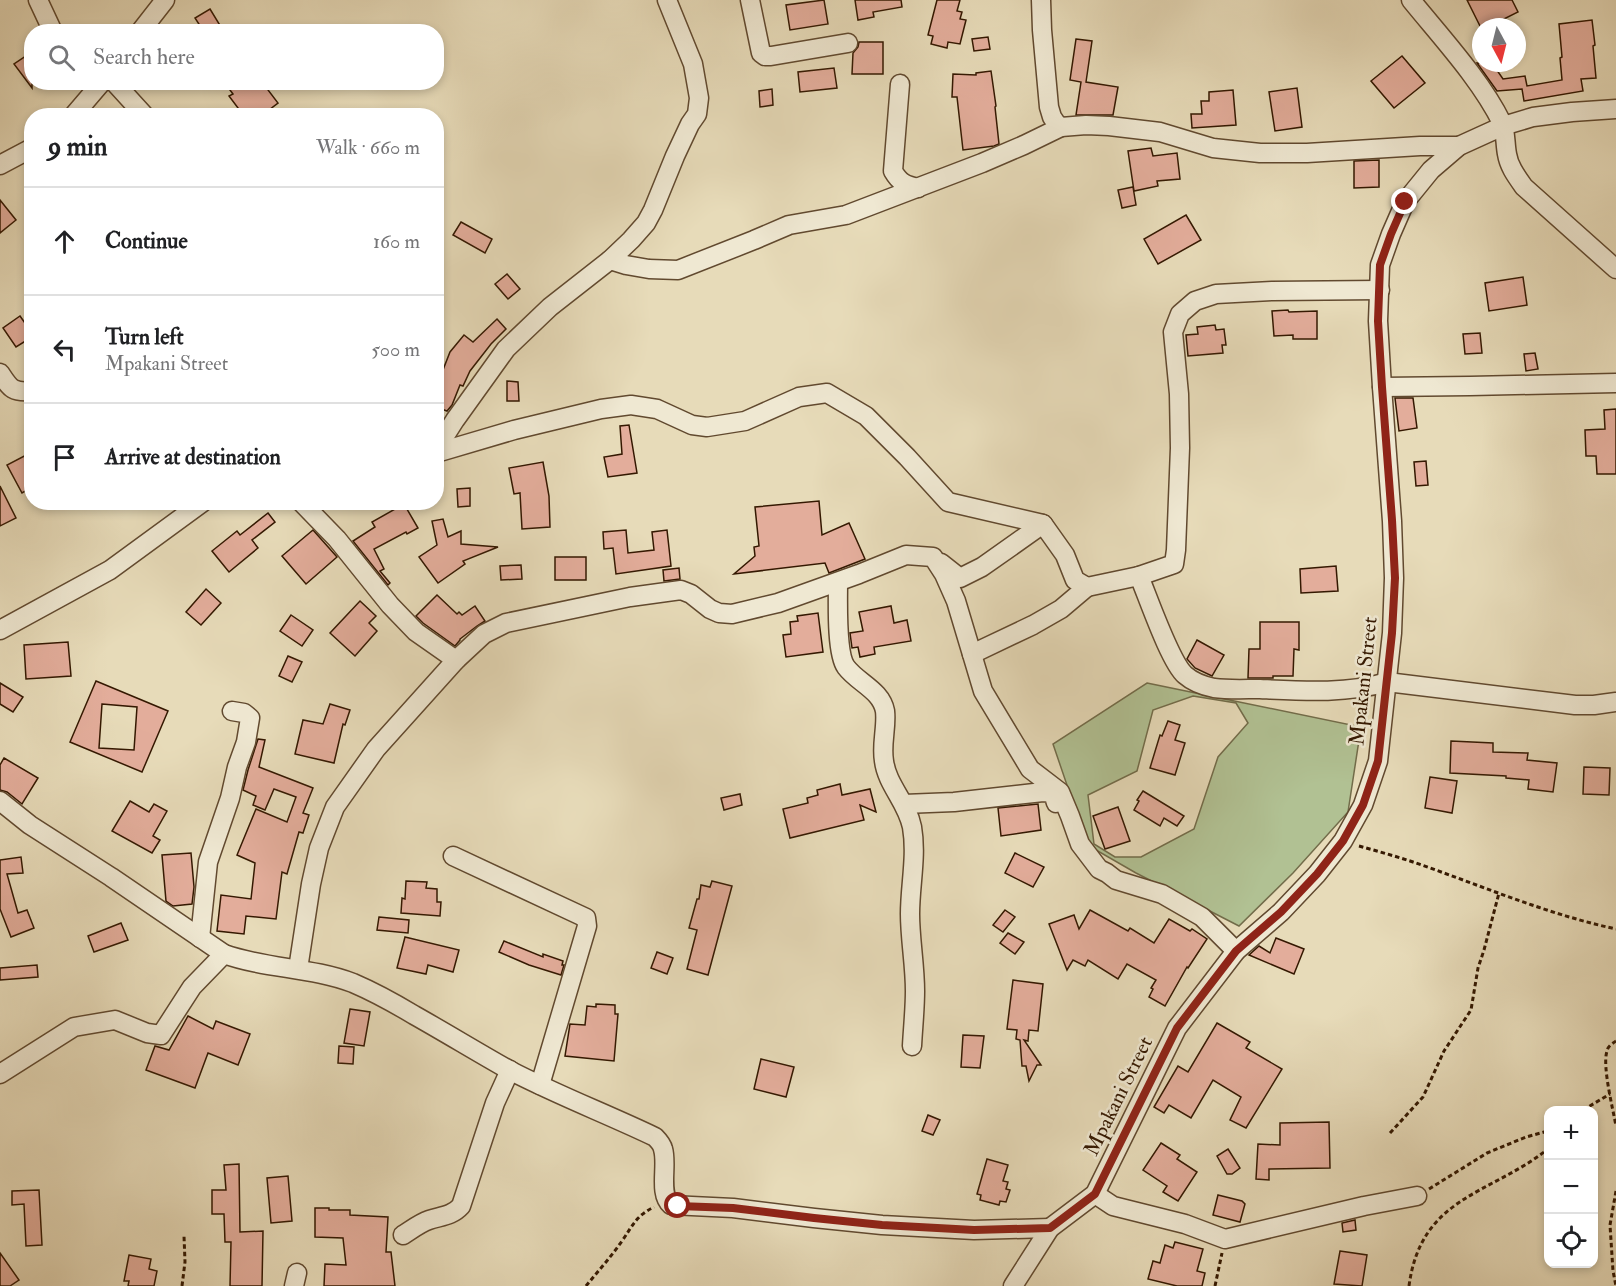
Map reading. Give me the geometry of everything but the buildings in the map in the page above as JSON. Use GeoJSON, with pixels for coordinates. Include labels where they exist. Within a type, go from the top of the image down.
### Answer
{"type":"FeatureCollection","features":[{"type":"Feature","properties":{"kind":"street"},"geometry":{"type":"LineString","coordinates":[[38,0],[49,24]]}},
{"type":"Feature","properties":{"kind":"street"},"geometry":{"type":"LineString","coordinates":[[146,24],[165,0]]}},
{"type":"Feature","properties":{"kind":"street"},"geometry":{"type":"LineString","coordinates":[[444,439],[506,349],[550,307],[610,260],[646,223],[653,210],[675,156],[697,114],[699,98],[693,64],[667,0]]}},
{"type":"Feature","properties":{"kind":"street"},"geometry":{"type":"LineString","coordinates":[[750,0],[761,52],[765,56],[848,43]]}},
{"type":"Feature","properties":{"kind":"street"},"geometry":{"type":"LineString","coordinates":[[1041,0],[1050,106],[1052,117],[1061,127]]}},
{"type":"Feature","properties":{"kind":"street"},"geometry":{"type":"LineString","coordinates":[[1411,0],[1490,100],[1503,126],[1507,158],[1524,187],[1616,269]]}},
{"type":"Feature","properties":{"kind":"street"},"geometry":{"type":"LineString","coordinates":[[900,84],[893,171],[903,184],[918,188]]}},
{"type":"Feature","properties":{"kind":"street"},"geometry":{"type":"LineString","coordinates":[[80,108],[97,90]]}},
{"type":"Feature","properties":{"kind":"street"},"geometry":{"type":"LineString","coordinates":[[112,90],[135,108]]}},
{"type":"Feature","properties":{"kind":"street","name":"Mpakani Street"},"geometry":{"type":"LineString","coordinates":[[1013,1286],[1050,1228],[1095,1194],[1177,1028],[1236,951],[1281,912],[1310,882],[1343,841],[1363,805],[1378,761],[1395,578],[1378,321],[1380,265],[1405,202],[1431,170],[1459,146],[1503,126],[1533,117],[1616,109]]}},
{"type":"Feature","properties":{"kind":"street"},"geometry":{"type":"LineString","coordinates":[[610,260],[627,265],[678,270],[789,225],[846,215],[1014,150],[1061,127],[1109,126],[1160,132],[1214,148],[1260,153],[1459,146]]}},
{"type":"Feature","properties":{"kind":"street"},"geometry":{"type":"LineString","coordinates":[[0,165],[24,152]]}},
{"type":"Feature","properties":{"kind":"street"},"geometry":{"type":"LineString","coordinates":[[972,654],[1061,609],[1087,586],[1140,576],[1174,564],[1180,448],[1179,394],[1173,332],[1180,314],[1195,301],[1216,294],[1380,290]]}},
{"type":"Feature","properties":{"kind":"street"},"geometry":{"type":"LineString","coordinates":[[0,373],[13,390],[24,392]]}},
{"type":"Feature","properties":{"kind":"street"},"geometry":{"type":"LineString","coordinates":[[1382,387],[1616,383]]}},
{"type":"Feature","properties":{"kind":"street"},"geometry":{"type":"LineString","coordinates":[[444,450],[601,408],[632,405],[657,409],[692,424],[707,427],[745,421],[799,397],[827,393],[866,416],[948,502],[1043,524],[1065,555],[1076,580],[1087,586]]}},
{"type":"Feature","properties":{"kind":"street"},"geometry":{"type":"LineString","coordinates":[[0,630],[110,570],[192,510]]}},
{"type":"Feature","properties":{"kind":"street"},"geometry":{"type":"LineString","coordinates":[[309,510],[337,539],[390,605],[416,632],[456,660]]}},
{"type":"Feature","properties":{"kind":"street"},"geometry":{"type":"LineString","coordinates":[[298,969],[319,848],[335,807],[376,749],[456,660],[484,634],[506,622],[630,597],[681,590],[719,613],[732,614],[778,603],[906,555],[933,557],[960,578],[982,567],[1043,524]]}},
{"type":"Feature","properties":{"kind":"street"},"geometry":{"type":"LineString","coordinates":[[933,557],[956,601],[983,691],[1030,769],[1060,792],[1080,844],[1099,869],[1116,880],[1162,894],[1202,917],[1236,951]]}},
{"type":"Feature","properties":{"kind":"street"},"geometry":{"type":"LineString","coordinates":[[1140,576],[1174,659],[1183,674],[1196,683],[1214,688],[1319,690],[1368,688],[1387,682],[1575,705],[1616,702]]}},
{"type":"Feature","properties":{"kind":"street"},"geometry":{"type":"LineString","coordinates":[[838,582],[839,629],[843,659],[846,666],[882,701],[885,711],[884,761],[887,774],[909,815],[912,830],[914,851],[910,909],[915,991],[912,1046]]}},
{"type":"Feature","properties":{"kind":"street"},"geometry":{"type":"LineString","coordinates":[[200,938],[208,862],[230,798],[246,742],[250,718],[244,713],[232,711]]}},
{"type":"Feature","properties":{"kind":"street"},"geometry":{"type":"LineString","coordinates":[[904,804],[1053,793],[1074,850],[1100,878]]}},
{"type":"Feature","properties":{"kind":"street"},"geometry":{"type":"LineString","coordinates":[[0,801],[30,825],[224,954],[267,966],[324,973],[378,994],[510,1070],[571,1101],[655,1137],[663,1147],[665,1194],[671,1205],[733,1208],[882,1225],[974,1230],[1050,1228]]}},
{"type":"Feature","properties":{"kind":"street"},"geometry":{"type":"LineString","coordinates":[[453,856],[586,918],[587,926],[540,1085]]}},
{"type":"Feature","properties":{"kind":"street"},"geometry":{"type":"LineString","coordinates":[[0,1074],[74,1027],[115,1020],[147,1033],[162,1035],[192,987],[224,954]]}},
{"type":"Feature","properties":{"kind":"street"},"geometry":{"type":"LineString","coordinates":[[403,1235],[428,1220],[456,1212],[461,1206],[495,1103],[510,1070]]}},
{"type":"Feature","properties":{"kind":"street"},"geometry":{"type":"LineString","coordinates":[[1095,1194],[1113,1206],[1185,1224],[1225,1239],[1364,1206],[1417,1196]]}},
{"type":"Feature","properties":{"kind":"path"},"geometry":{"type":"LineString","coordinates":[[1343,841],[1411,861],[1552,912],[1616,929]]}},
{"type":"Feature","properties":{"kind":"path"},"geometry":{"type":"LineString","coordinates":[[1390,1133],[1423,1097],[1444,1051],[1471,1010],[1478,968],[1499,894]]}},
{"type":"Feature","properties":{"kind":"path"},"geometry":{"type":"LineString","coordinates":[[1616,1041],[1613,1041],[1607,1051],[1606,1068],[1616,1126]]}},
{"type":"Feature","properties":{"kind":"path"},"geometry":{"type":"LineString","coordinates":[[1590,1106],[1610,1094]]}},
{"type":"Feature","properties":{"kind":"path"},"geometry":{"type":"LineString","coordinates":[[1417,1196],[1487,1153],[1544,1132]]}},
{"type":"Feature","properties":{"kind":"path"},"geometry":{"type":"LineString","coordinates":[[1409,1286],[1411,1269],[1422,1241],[1444,1213],[1469,1195],[1533,1161],[1544,1152]]}},
{"type":"Feature","properties":{"kind":"path"},"geometry":{"type":"LineString","coordinates":[[1616,1191],[1610,1225],[1616,1286]]}},
{"type":"Feature","properties":{"kind":"path"},"geometry":{"type":"LineString","coordinates":[[586,1286],[622,1241],[636,1219],[646,1211],[667,1201]]}},
{"type":"Feature","properties":{"kind":"path"},"geometry":{"type":"LineString","coordinates":[[182,1286],[185,1262],[184,1236]]}},
{"type":"Feature","properties":{"kind":"path"},"geometry":{"type":"LineString","coordinates":[[1215,1286],[1225,1239]]}},
{"type":"Feature","properties":{"kind":"green space"},"geometry":{"type":"Polygon","coordinates":[[[1147,683],[1361,727],[1348,812],[1293,873],[1239,926],[1089,846],[1053,744],[1147,683]],[[1193,696],[1153,710],[1137,771],[1088,795],[1094,844],[1115,857],[1141,857],[1194,829],[1218,757],[1248,723],[1236,703],[1193,696]]]}},
{"type":"Feature","properties":{"kind":"route"},"geometry":{"type":"LineString","coordinates":[[678,1206],[733,1208],[882,1225],[974,1230],[1050,1228],[1095,1194],[1177,1028],[1236,951],[1281,912],[1317,874],[1343,841],[1363,805],[1378,761],[1392,633],[1395,578],[1378,321],[1380,265],[1405,202]]}}]}
